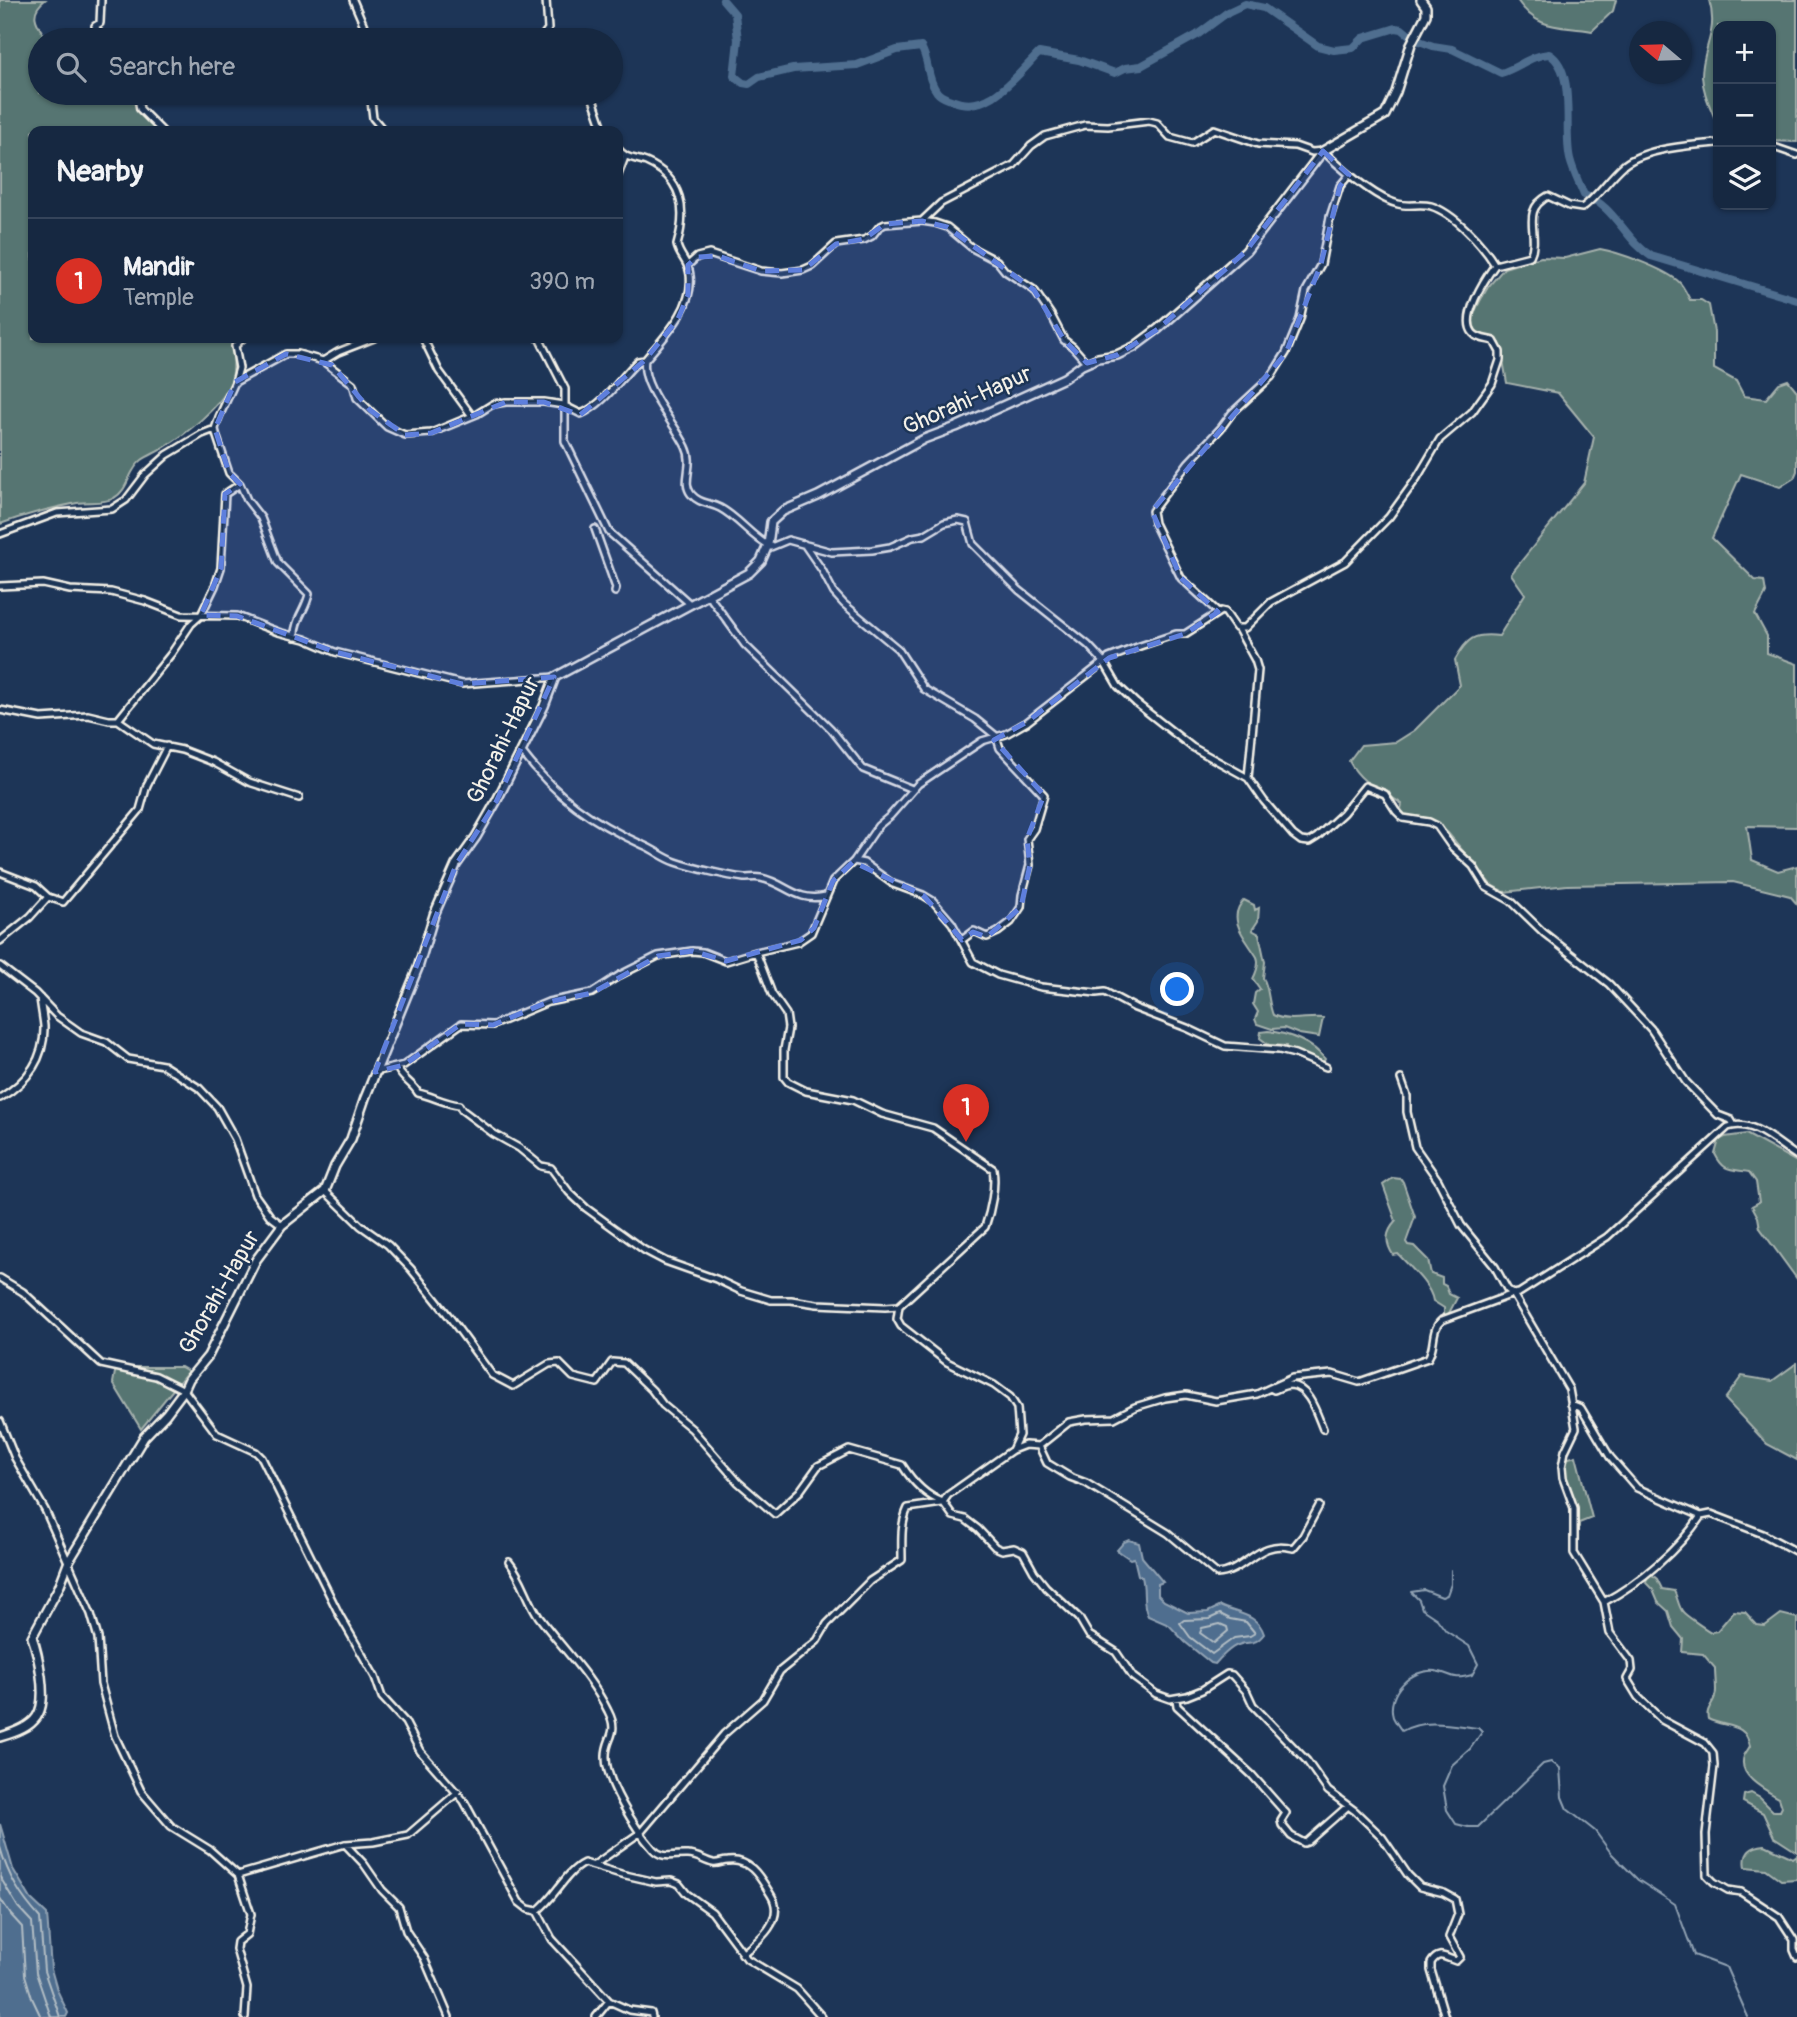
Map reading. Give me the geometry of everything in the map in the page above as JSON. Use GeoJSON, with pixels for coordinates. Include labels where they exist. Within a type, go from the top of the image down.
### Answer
{"type":"FeatureCollection","features":[{"type":"Feature","properties":{"kind":"street"},"geometry":{"type":"LineString","coordinates":[[96,28],[95,26],[100,23],[101,0]]}},
{"type":"Feature","properties":{"kind":"street"},"geometry":{"type":"LineString","coordinates":[[353,0],[365,28]]}},
{"type":"Feature","properties":{"kind":"street"},"geometry":{"type":"LineString","coordinates":[[546,0],[548,28]]}},
{"type":"Feature","properties":{"kind":"street","name":"Ghorahi-Hapur"},"geometry":{"type":"LineString","coordinates":[[0,1737],[20,1731],[36,1719],[43,1705],[38,1651],[32,1637],[59,1587],[69,1561],[144,1437],[184,1390],[189,1379],[208,1356],[256,1259],[282,1225],[325,1191],[335,1166],[351,1139],[418,968],[434,915],[456,865],[476,837],[521,751],[555,677],[750,573],[761,561],[768,545],[771,522],[783,511],[818,496],[924,439],[1064,378],[1098,358],[1117,355],[1134,347],[1246,251],[1323,151],[1385,115],[1396,92],[1411,44],[1426,15],[1426,7],[1421,0]]}},
{"type":"Feature","properties":{"kind":"street"},"geometry":{"type":"LineString","coordinates":[[139,105],[157,126]]}},
{"type":"Feature","properties":{"kind":"street"},"geometry":{"type":"LineString","coordinates":[[371,105],[373,118],[380,126]]}},
{"type":"Feature","properties":{"kind":"street"},"geometry":{"type":"LineString","coordinates":[[595,105],[602,126]]}},
{"type":"Feature","properties":{"kind":"street"},"geometry":{"type":"LineString","coordinates":[[922,221],[947,200],[1014,165],[1031,146],[1045,136],[1085,125],[1108,126],[1149,121],[1157,123],[1170,137],[1192,142],[1214,128],[1258,144],[1295,146],[1312,152],[1323,151],[1352,179],[1395,203],[1430,206],[1444,212],[1471,234],[1487,252],[1494,265]]}},
{"type":"Feature","properties":{"kind":"street"},"geometry":{"type":"LineString","coordinates":[[1238,629],[1245,628],[1271,603],[1345,562],[1389,517],[1440,439],[1472,412],[1492,384],[1500,352],[1494,341],[1480,338],[1473,333],[1468,321],[1471,308],[1494,265],[1530,256],[1534,245],[1531,217],[1545,196],[1569,206],[1582,208],[1624,165],[1638,156],[1682,146],[1713,143]]}},
{"type":"Feature","properties":{"kind":"street"},"geometry":{"type":"LineString","coordinates":[[1774,147],[1797,155]]}},
{"type":"Feature","properties":{"kind":"street"},"geometry":{"type":"LineString","coordinates":[[623,155],[657,167],[680,195],[682,230],[677,245],[688,265],[690,284],[684,310],[645,360],[645,373],[655,396],[688,449],[691,466],[686,484],[688,490],[702,503],[720,508],[759,542],[771,547],[788,540],[832,552],[890,547],[914,537],[924,536],[944,523],[958,520],[967,522],[973,544],[1019,590],[1078,636],[1104,662],[1118,686],[1173,733],[1205,755],[1248,778],[1264,801],[1301,841],[1309,842],[1317,837],[1343,813],[1365,786],[1385,794],[1404,818],[1437,826],[1451,846],[1473,866],[1486,887],[1511,901],[1544,933],[1609,984],[1651,1028],[1686,1082],[1718,1115],[1731,1120],[1734,1125]]}},
{"type":"Feature","properties":{"kind":"street"},"geometry":{"type":"LineString","coordinates":[[623,162],[625,157]]}},
{"type":"Feature","properties":{"kind":"street"},"geometry":{"type":"LineString","coordinates":[[1218,612],[1181,578],[1154,523],[1152,512],[1188,463],[1221,428],[1231,413],[1271,377],[1286,352],[1300,319],[1306,291],[1321,264],[1330,217],[1340,186],[1349,175]]}},
{"type":"Feature","properties":{"kind":"street"},"geometry":{"type":"LineString","coordinates":[[688,265],[697,257],[709,254],[761,271],[782,273],[803,270],[812,266],[836,244],[864,240],[885,224],[922,221],[947,227],[972,248],[996,261],[1005,271],[1034,290],[1064,340],[1087,363]]}},
{"type":"Feature","properties":{"kind":"street"},"geometry":{"type":"LineString","coordinates":[[238,343],[235,346],[239,368],[215,429],[229,473],[240,484],[247,500],[261,519],[278,563],[309,594],[307,606],[294,628],[295,637]]}},
{"type":"Feature","properties":{"kind":"street"},"geometry":{"type":"LineString","coordinates":[[323,361],[361,343]]}},
{"type":"Feature","properties":{"kind":"street"},"geometry":{"type":"LineString","coordinates":[[425,343],[439,371],[472,416]]}},
{"type":"Feature","properties":{"kind":"street"},"geometry":{"type":"LineString","coordinates":[[542,343],[565,388],[565,441],[608,530],[690,604]]}},
{"type":"Feature","properties":{"kind":"street"},"geometry":{"type":"LineString","coordinates":[[235,382],[286,354],[298,354],[323,361],[353,384],[357,398],[396,433],[405,435],[431,433],[493,404],[506,402],[564,405],[581,414],[592,409],[613,390],[638,361],[645,360]]}},
{"type":"Feature","properties":{"kind":"street"},"geometry":{"type":"LineString","coordinates":[[0,534],[57,513],[112,509],[126,500],[145,475],[167,455],[215,429]]}},
{"type":"Feature","properties":{"kind":"street"},"geometry":{"type":"LineString","coordinates":[[118,720],[171,654],[191,624],[201,615],[221,568],[225,494],[240,484]]}},
{"type":"Feature","properties":{"kind":"street"},"geometry":{"type":"LineString","coordinates":[[595,529],[617,588],[615,592]]}},
{"type":"Feature","properties":{"kind":"street"},"geometry":{"type":"LineString","coordinates":[[598,537],[608,530]]}},
{"type":"Feature","properties":{"kind":"street"},"geometry":{"type":"LineString","coordinates":[[804,544],[834,593],[898,649],[924,689],[975,719],[996,736],[1000,748],[1044,795],[1027,839],[1030,865],[1021,907],[1011,922],[998,932],[987,937],[974,932],[962,940]]}},
{"type":"Feature","properties":{"kind":"street"},"geometry":{"type":"LineString","coordinates":[[0,586],[43,584],[70,590],[111,592],[145,601],[175,614],[237,616],[335,652],[462,684],[555,677]]}},
{"type":"Feature","properties":{"kind":"street"},"geometry":{"type":"LineString","coordinates":[[709,596],[745,645],[831,729],[863,769],[912,789]]}},
{"type":"Feature","properties":{"kind":"street"},"geometry":{"type":"LineString","coordinates":[[375,1072],[397,1067],[416,1057],[461,1024],[493,1025],[548,1002],[574,999],[592,993],[626,971],[658,956],[692,951],[703,952],[726,961],[798,942],[811,933],[833,881],[854,861],[878,826],[912,789],[982,741],[1006,734],[1027,722],[1104,662],[1127,650],[1176,634],[1185,634],[1218,612],[1225,612],[1238,629],[1258,670],[1248,778]]}},
{"type":"Feature","properties":{"kind":"street"},"geometry":{"type":"LineString","coordinates":[[0,710],[41,718],[67,715],[118,720],[153,744],[167,746],[213,762],[271,791],[299,799]]}},
{"type":"Feature","properties":{"kind":"street"},"geometry":{"type":"LineString","coordinates":[[0,872],[36,886],[48,897],[63,902],[140,810],[147,785],[167,746]]}},
{"type":"Feature","properties":{"kind":"street"},"geometry":{"type":"LineString","coordinates":[[521,751],[533,767],[577,809],[664,858],[743,878],[765,879],[805,898],[826,896]]}},
{"type":"Feature","properties":{"kind":"street"},"geometry":{"type":"LineString","coordinates":[[854,861],[864,863],[894,884],[923,894],[933,901],[952,923],[973,962],[998,975],[1066,990],[1105,992],[1135,1008],[1225,1046],[1279,1050],[1326,1067]]}},
{"type":"Feature","properties":{"kind":"street"},"geometry":{"type":"LineString","coordinates":[[0,941],[30,917],[48,897]]}},
{"type":"Feature","properties":{"kind":"street"},"geometry":{"type":"LineString","coordinates":[[756,952],[772,994],[786,1014],[788,1028],[784,1050],[784,1077],[788,1082],[807,1091],[853,1100],[882,1114],[933,1128],[993,1168],[991,1210],[985,1227],[900,1306],[897,1319],[916,1339],[947,1362],[994,1385],[1010,1397],[1017,1408],[1019,1422],[1018,1440],[1012,1450]]}},
{"type":"Feature","properties":{"kind":"street"},"geometry":{"type":"LineString","coordinates":[[0,966],[40,998],[57,1016],[81,1033],[114,1047],[128,1059],[163,1065],[199,1088],[217,1107],[235,1139],[255,1195],[270,1216],[282,1225]]}},
{"type":"Feature","properties":{"kind":"street"},"geometry":{"type":"LineString","coordinates":[[0,1098],[29,1077],[35,1064],[44,1028],[40,998]]}},
{"type":"Feature","properties":{"kind":"street"},"geometry":{"type":"LineString","coordinates":[[397,1067],[399,1073],[415,1086],[418,1093],[459,1105],[494,1134],[519,1148],[541,1166],[551,1168],[569,1192],[586,1208],[644,1250],[665,1261],[771,1300],[900,1306]]}},
{"type":"Feature","properties":{"kind":"street"},"geometry":{"type":"LineString","coordinates":[[1401,1079],[1406,1091],[1406,1112],[1415,1147],[1438,1180],[1461,1225],[1495,1267],[1567,1384],[1576,1428],[1565,1451],[1562,1467],[1563,1478],[1574,1508],[1574,1553],[1605,1602],[1610,1633],[1631,1661],[1632,1670],[1628,1679],[1638,1697],[1662,1720],[1705,1743],[1713,1753],[1714,1766],[1706,1834],[1707,1875],[1714,1882],[1728,1890],[1741,1892],[1779,1917],[1794,1940],[1797,1957]]}},
{"type":"Feature","properties":{"kind":"street"},"geometry":{"type":"LineString","coordinates":[[594,1865],[641,1832],[724,1734],[763,1700],[780,1671],[817,1640],[827,1624],[870,1581],[902,1560],[900,1545],[903,1519],[908,1508],[943,1502],[948,1495],[1012,1450],[1025,1445],[1039,1446],[1069,1422],[1114,1418],[1135,1407],[1182,1395],[1216,1401],[1257,1394],[1292,1378],[1332,1374],[1359,1382],[1424,1361],[1431,1354],[1435,1327],[1442,1320],[1519,1293],[1579,1257],[1607,1237],[1728,1127],[1751,1127],[1797,1156]]}},
{"type":"Feature","properties":{"kind":"street"},"geometry":{"type":"LineString","coordinates":[[325,1191],[361,1226],[388,1245],[411,1269],[492,1375],[513,1386],[549,1364],[559,1363],[573,1377],[597,1383],[612,1362],[624,1363],[652,1390],[663,1405],[692,1429],[738,1482],[775,1514],[800,1491],[818,1466],[849,1451],[902,1465],[910,1477],[933,1498],[943,1502],[953,1516],[965,1519],[995,1547],[1002,1550],[1014,1548],[1023,1552],[1034,1572],[1079,1618],[1086,1632],[1094,1640],[1116,1652],[1133,1677],[1156,1694],[1176,1699],[1202,1690],[1227,1675],[1233,1675],[1247,1692],[1253,1705],[1307,1760],[1328,1791],[1382,1837],[1408,1875],[1420,1887],[1450,1895],[1457,1901],[1458,1914],[1449,1937],[1460,1957],[1456,1961],[1445,1955],[1438,1956],[1431,1962],[1431,1970],[1446,2017]]}},
{"type":"Feature","properties":{"kind":"street"},"geometry":{"type":"LineString","coordinates":[[0,1278],[23,1292],[101,1364],[156,1376],[184,1390],[218,1434],[256,1452],[262,1458],[340,1616],[375,1677],[382,1697],[405,1722],[420,1751],[469,1807],[513,1895],[528,1909],[537,1911],[552,1939],[609,2001],[629,2010],[651,2013],[652,2017]]}},
{"type":"Feature","properties":{"kind":"street"},"geometry":{"type":"LineString","coordinates":[[1270,1388],[1274,1390],[1287,1385],[1298,1388],[1318,1412],[1322,1429]]}},
{"type":"Feature","properties":{"kind":"street"},"geometry":{"type":"LineString","coordinates":[[1571,1404],[1581,1408],[1610,1457],[1637,1488],[1701,1516],[1711,1514],[1763,1534],[1797,1552]]}},
{"type":"Feature","properties":{"kind":"street"},"geometry":{"type":"LineString","coordinates":[[0,1421],[15,1458],[45,1510],[91,1614],[98,1638],[101,1685],[115,1736],[141,1791],[171,1826],[210,1850],[238,1875],[251,1914],[249,1931],[237,1942],[236,1949],[247,1987],[245,2017]]}},
{"type":"Feature","properties":{"kind":"street"},"geometry":{"type":"LineString","coordinates":[[1039,1446],[1047,1463],[1086,1483],[1168,1533],[1217,1574],[1225,1574],[1252,1556],[1279,1544],[1293,1548],[1303,1536],[1319,1506]]}},
{"type":"Feature","properties":{"kind":"street"},"geometry":{"type":"LineString","coordinates":[[1605,1602],[1623,1592],[1666,1555],[1689,1534],[1701,1516]]}},
{"type":"Feature","properties":{"kind":"street"},"geometry":{"type":"LineString","coordinates":[[509,1562],[520,1575],[537,1614],[583,1672],[609,1713],[614,1733],[606,1752],[606,1765],[617,1796],[641,1832],[659,1854],[689,1855],[715,1863],[734,1861],[757,1872],[774,1900],[775,1917],[758,1941],[741,1954]]}},
{"type":"Feature","properties":{"kind":"street"},"geometry":{"type":"LineString","coordinates":[[1176,1699],[1177,1706],[1252,1775],[1286,1813],[1281,1821],[1282,1825],[1297,1840],[1307,1842],[1348,1806]]}},
{"type":"Feature","properties":{"kind":"street"},"geometry":{"type":"LineString","coordinates":[[238,1875],[345,1844],[408,1835],[458,1792]]}},
{"type":"Feature","properties":{"kind":"street"},"geometry":{"type":"LineString","coordinates":[[345,1844],[399,1907],[406,1931],[424,1958],[449,2017]]}},
{"type":"Feature","properties":{"kind":"street"},"geometry":{"type":"LineString","coordinates":[[537,1911],[554,1895],[575,1868],[584,1863],[656,1882],[671,1881],[679,1884],[687,1894],[715,1916],[741,1954],[752,1964],[797,1989],[822,2017]]}},
{"type":"Feature","properties":{"kind":"street"},"geometry":{"type":"LineString","coordinates":[[596,2017],[609,2001]]}},
{"type":"Feature","properties":{"kind":"highlighted area"},"geometry":{"type":"Polygon","coordinates":[[[1323,151],[1349,175],[1340,186],[1321,264],[1286,353],[1152,511],[1181,578],[1218,612],[1185,634],[1109,658],[1027,722],[994,740],[1044,795],[1027,839],[1030,865],[1021,907],[987,937],[973,932],[962,940],[923,895],[853,862],[833,881],[814,928],[801,940],[726,961],[692,951],[658,956],[592,993],[548,1002],[493,1025],[461,1024],[404,1065],[375,1072],[456,865],[496,802],[554,677],[462,684],[335,652],[237,616],[201,615],[221,568],[225,494],[240,484],[229,473],[215,429],[235,382],[286,354],[332,365],[370,410],[405,435],[431,433],[506,402],[544,402],[580,415],[645,360],[678,319],[688,295],[688,265],[697,257],[718,256],[761,271],[803,270],[836,244],[864,239],[885,224],[922,221],[947,227],[1034,290],[1064,340],[1087,363],[1117,355],[1158,329],[1246,251],[1323,151]]]}},
{"type":"Feature","properties":{"kind":"green space"},"geometry":{"type":"Polygon","coordinates":[[[0,0],[45,0],[35,15],[40,28],[28,28],[28,105],[137,105],[138,109],[160,126],[28,126],[28,343],[236,343],[230,385],[211,411],[173,442],[137,464],[123,490],[114,498],[67,505],[0,524],[0,0]]]}},
{"type":"Feature","properties":{"kind":"green space"},"geometry":{"type":"Polygon","coordinates":[[[1517,0],[1616,0],[1613,11],[1592,31],[1542,22],[1534,18],[1517,0]]]}},
{"type":"Feature","properties":{"kind":"green space"},"geometry":{"type":"Polygon","coordinates":[[[1709,0],[1797,0],[1797,142],[1776,141],[1776,21],[1713,21],[1713,114],[1702,76],[1712,12],[1709,0]]]}},
{"type":"Feature","properties":{"kind":"green space"},"geometry":{"type":"Polygon","coordinates":[[[1600,249],[1663,271],[1680,283],[1690,300],[1701,300],[1709,305],[1714,332],[1714,369],[1736,381],[1744,396],[1766,399],[1779,383],[1788,380],[1797,391],[1797,471],[1794,478],[1780,487],[1741,474],[1712,538],[1755,580],[1764,581],[1766,593],[1755,614],[1767,636],[1767,653],[1797,664],[1797,827],[1747,826],[1752,860],[1778,871],[1797,866],[1797,904],[1790,896],[1733,882],[1567,885],[1504,892],[1491,885],[1448,833],[1435,823],[1405,816],[1401,809],[1402,804],[1372,786],[1349,761],[1361,745],[1396,742],[1415,730],[1460,685],[1455,660],[1459,653],[1477,636],[1499,636],[1525,594],[1511,574],[1584,483],[1594,437],[1558,393],[1507,383],[1500,343],[1471,332],[1473,315],[1480,301],[1504,268],[1541,257],[1565,258],[1600,249]]]}},
{"type":"Feature","properties":{"kind":"green space"},"geometry":{"type":"Polygon","coordinates":[[[1244,900],[1254,905],[1255,910],[1259,908],[1258,921],[1252,930],[1259,934],[1265,962],[1263,978],[1273,1015],[1285,1019],[1323,1018],[1319,1037],[1257,1024],[1255,1019],[1258,1012],[1253,1004],[1255,993],[1260,989],[1253,979],[1258,960],[1237,922],[1239,907],[1244,900]]]}},
{"type":"Feature","properties":{"kind":"green space"},"geometry":{"type":"Polygon","coordinates":[[[1268,1031],[1300,1040],[1314,1048],[1325,1059],[1322,1064],[1315,1059],[1286,1050],[1286,1046],[1269,1045],[1260,1038],[1261,1032],[1268,1031]]]}},
{"type":"Feature","properties":{"kind":"green space"},"geometry":{"type":"Polygon","coordinates":[[[1746,1134],[1797,1162],[1797,1279],[1760,1228],[1752,1206],[1759,1202],[1756,1182],[1749,1172],[1725,1167],[1715,1154],[1719,1140],[1746,1134]]]}},
{"type":"Feature","properties":{"kind":"green space"},"geometry":{"type":"Polygon","coordinates":[[[1393,1178],[1403,1182],[1415,1217],[1406,1242],[1428,1260],[1431,1274],[1442,1278],[1442,1284],[1446,1286],[1449,1294],[1457,1298],[1448,1315],[1444,1315],[1444,1308],[1433,1301],[1419,1276],[1398,1254],[1393,1255],[1389,1246],[1388,1234],[1396,1221],[1383,1185],[1393,1178]]]}},
{"type":"Feature","properties":{"kind":"green space"},"geometry":{"type":"Polygon","coordinates":[[[1797,1363],[1797,1460],[1767,1444],[1725,1399],[1742,1376],[1772,1381],[1797,1363]]]}},
{"type":"Feature","properties":{"kind":"green space"},"geometry":{"type":"Polygon","coordinates":[[[116,1367],[181,1367],[188,1371],[141,1429],[113,1383],[116,1367]]]}},
{"type":"Feature","properties":{"kind":"green space"},"geometry":{"type":"Polygon","coordinates":[[[1576,1456],[1592,1518],[1579,1523],[1579,1527],[1575,1529],[1577,1516],[1562,1474],[1565,1459],[1576,1456]]]}},
{"type":"Feature","properties":{"kind":"green space"},"geometry":{"type":"Polygon","coordinates":[[[1651,1574],[1662,1589],[1674,1591],[1685,1614],[1711,1632],[1717,1631],[1734,1611],[1745,1612],[1757,1625],[1765,1626],[1781,1614],[1797,1618],[1797,1852],[1774,1837],[1763,1813],[1743,1802],[1744,1795],[1751,1793],[1773,1811],[1780,1811],[1782,1807],[1779,1798],[1748,1776],[1743,1763],[1750,1746],[1744,1733],[1708,1719],[1708,1711],[1716,1695],[1715,1668],[1703,1654],[1682,1652],[1683,1639],[1673,1627],[1668,1611],[1658,1602],[1653,1590],[1646,1583],[1651,1574]]]}},
{"type":"Feature","properties":{"kind":"green space"},"geometry":{"type":"Polygon","coordinates":[[[1765,1845],[1793,1858],[1797,1855],[1797,1879],[1781,1880],[1766,1869],[1746,1867],[1747,1854],[1756,1847],[1765,1845]]]}},
{"type":"Feature","properties":{"kind":"water"},"geometry":{"type":"Polygon","coordinates":[[[1129,1540],[1139,1543],[1142,1557],[1163,1582],[1158,1584],[1158,1595],[1164,1601],[1188,1613],[1208,1612],[1220,1606],[1252,1618],[1264,1634],[1254,1642],[1235,1646],[1215,1664],[1211,1663],[1169,1625],[1148,1616],[1142,1577],[1138,1575],[1134,1558],[1130,1559],[1117,1550],[1129,1540]]]}},
{"type":"Feature","properties":{"kind":"water"},"geometry":{"type":"Polygon","coordinates":[[[0,1824],[13,1869],[31,1899],[47,1914],[51,1969],[68,2013],[66,2017],[0,2017],[0,1824]]]}},
{"type":"Feature","properties":{"kind":"waterway"},"geometry":{"type":"LineString","coordinates":[[723,0],[735,14],[738,40],[734,76],[743,83],[749,84],[759,77],[793,69],[857,65],[897,50],[921,47],[937,92],[945,98],[965,104],[977,103],[1000,92],[1039,53],[1079,60],[1115,73],[1125,68],[1141,66],[1245,4],[1264,8],[1318,46],[1334,50],[1353,48],[1363,38],[1396,28],[1402,29],[1414,39],[1452,49],[1501,73],[1549,54],[1558,62],[1563,74],[1570,159],[1584,195],[1612,214],[1634,241],[1651,256],[1797,300]]}},
{"type":"Feature","properties":{"kind":"waterway"},"geometry":{"type":"LineString","coordinates":[[1451,1570],[1451,1584],[1447,1595],[1442,1597],[1424,1590],[1411,1592],[1419,1600],[1422,1609],[1437,1619],[1446,1631],[1469,1646],[1478,1664],[1472,1675],[1465,1677],[1426,1671],[1410,1678],[1397,1691],[1392,1708],[1393,1717],[1402,1731],[1439,1723],[1478,1728],[1482,1732],[1470,1749],[1452,1765],[1443,1786],[1447,1810],[1456,1824],[1478,1827],[1543,1764],[1551,1762],[1560,1768],[1562,1797],[1567,1809],[1595,1831],[1611,1853],[1638,1880],[1675,1904],[1694,1955],[1726,1967],[1748,2017]]}},
{"type":"Feature","properties":{"kind":"place","name":"Mandir"},"geometry":{"type":"Point","coordinates":[966,1142]}}]}
